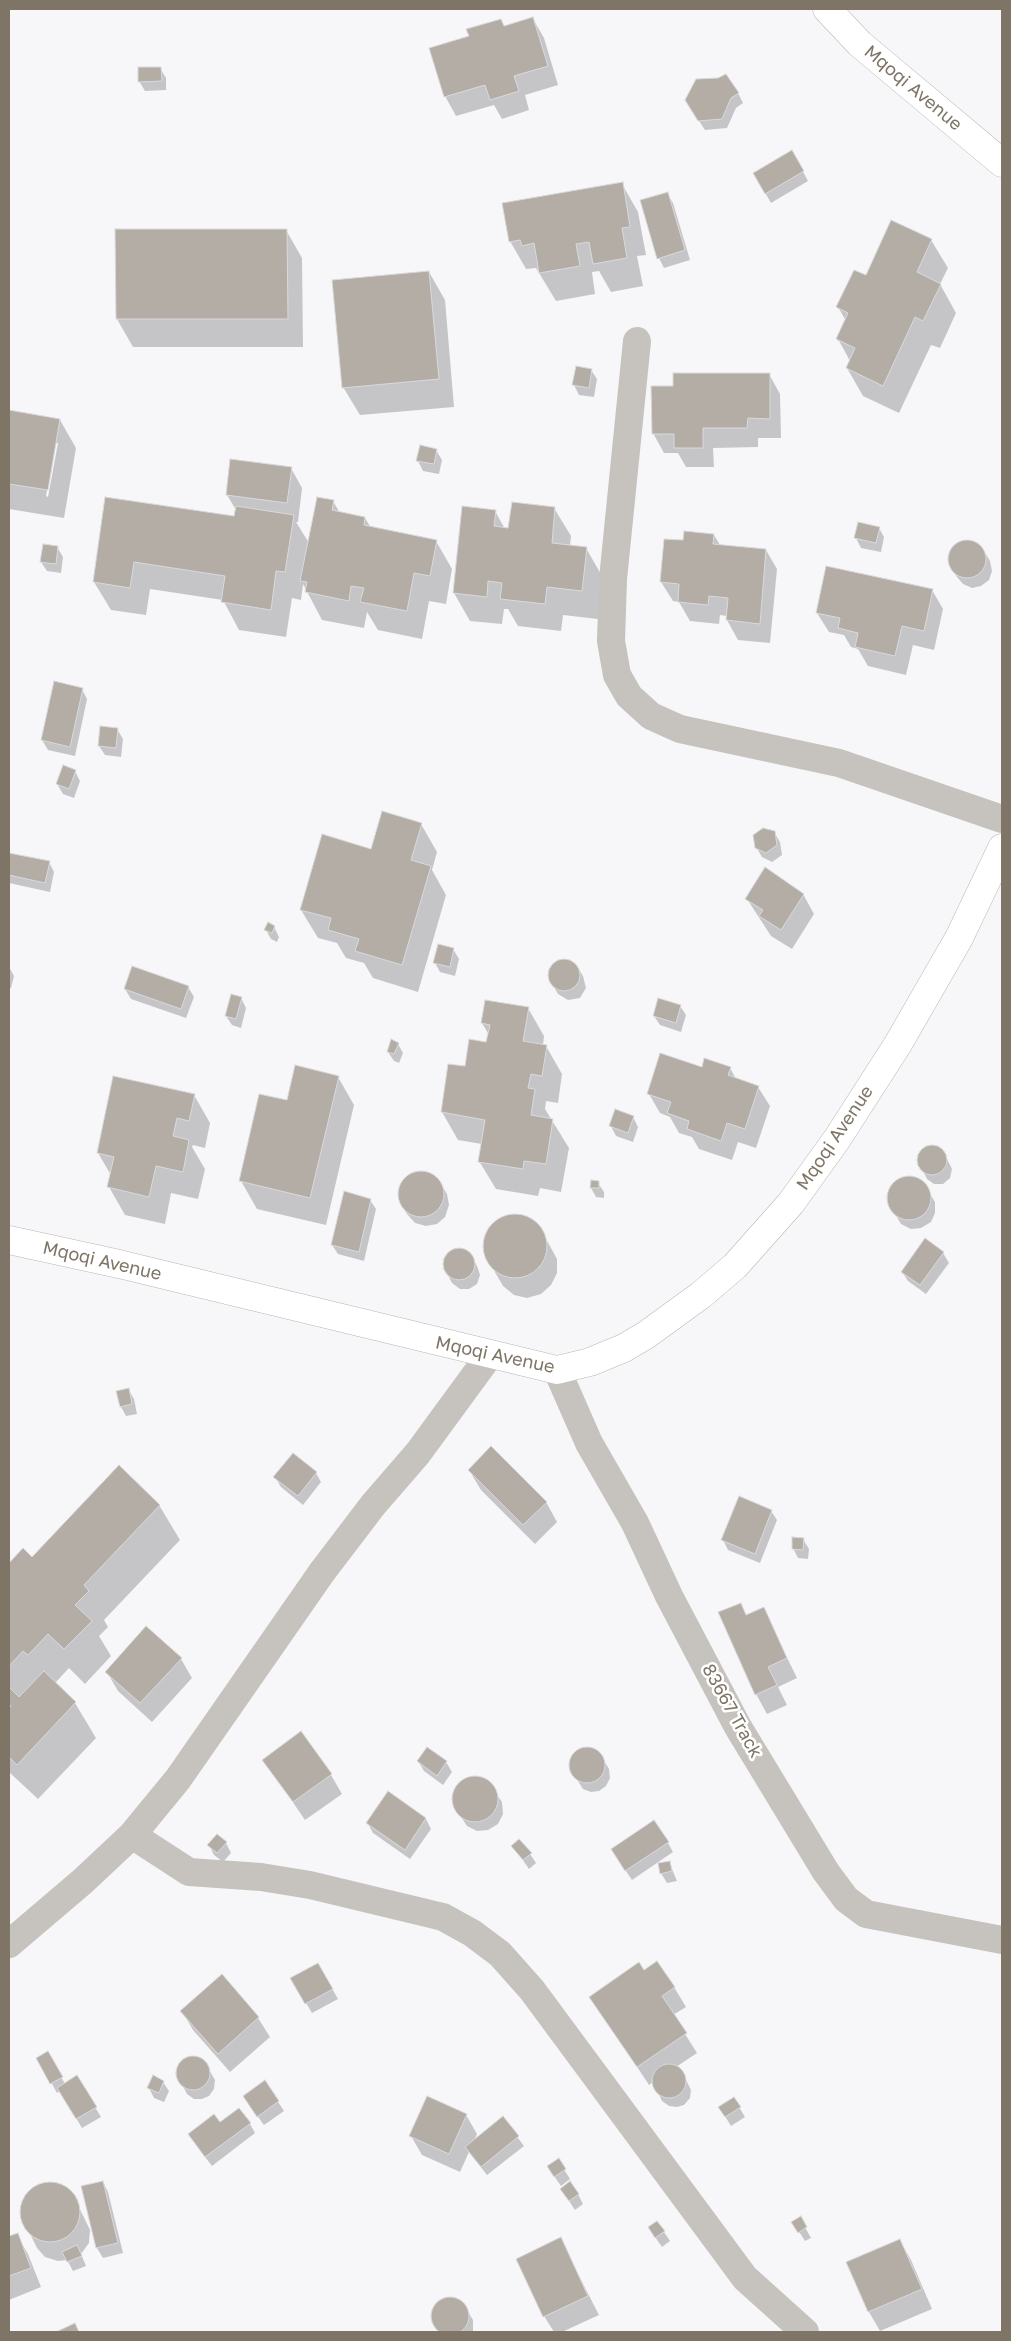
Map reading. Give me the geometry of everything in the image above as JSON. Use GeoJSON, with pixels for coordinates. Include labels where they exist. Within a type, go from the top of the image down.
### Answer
{"type":"FeatureCollection","features":[{"type":"Feature","properties":{"kind":"street","name":"Mqoqi Avenue"},"geometry":{"type":"LineString","coordinates":[[827,9],[860,44],[1002,163]]}},
{"type":"Feature","properties":{"kind":"street"},"geometry":{"type":"LineString","coordinates":[[637,341],[613,579],[610,641],[617,675],[629,696],[651,716],[680,729],[839,763],[1002,819]]}},
{"type":"Feature","properties":{"kind":"street","name":"Mqoqi Avenue"},"geometry":{"type":"LineString","coordinates":[[9,1240],[128,1266],[490,1356],[557,1370],[590,1362],[624,1348],[646,1335],[701,1295],[735,1266],[791,1203],[837,1139],[898,1044],[959,938],[1002,848]]}},
{"type":"Feature","properties":{"kind":"street"},"geometry":{"type":"LineString","coordinates":[[9,1944],[83,1881],[132,1835],[178,1780],[322,1572],[372,1505],[418,1453],[490,1356]]}},
{"type":"Feature","properties":{"kind":"street","name":"83667 Track"},"geometry":{"type":"LineString","coordinates":[[557,1370],[589,1443],[635,1523],[669,1596],[738,1727],[826,1872],[846,1899],[866,1914],[1002,1940]]}},
{"type":"Feature","properties":{"kind":"street"},"geometry":{"type":"LineString","coordinates":[[132,1835],[190,1872],[261,1877],[310,1885],[443,1917],[472,1933],[500,1954],[532,1990],[745,2278],[806,2332]]}},
{"type":"Feature","properties":{"kind":"building"},"geometry":{"type":"Polygon","coordinates":[[[533,17],[548,66],[514,76],[519,91],[490,100],[485,85],[444,97],[429,48],[469,36],[466,29],[501,19],[504,26],[533,17]]]}},
{"type":"Feature","properties":{"kind":"building"},"geometry":{"type":"Polygon","coordinates":[[[138,67],[161,67],[162,81],[138,82],[138,67]]]}},
{"type":"Feature","properties":{"kind":"building"},"geometry":{"type":"Polygon","coordinates":[[[726,74],[739,93],[731,98],[722,119],[698,121],[685,100],[696,79],[718,78],[726,74]]]}},
{"type":"Feature","properties":{"kind":"building"},"geometry":{"type":"Polygon","coordinates":[[[792,150],[804,171],[765,194],[753,173],[792,150]]]}},
{"type":"Feature","properties":{"kind":"building"},"geometry":{"type":"Polygon","coordinates":[[[623,182],[630,227],[622,228],[627,258],[593,264],[589,242],[576,244],[580,266],[539,273],[534,243],[522,246],[520,240],[509,242],[502,203],[623,182]]]}},
{"type":"Feature","properties":{"kind":"building"},"geometry":{"type":"Polygon","coordinates":[[[668,192],[685,250],[657,259],[640,200],[668,192]]]}},
{"type":"Feature","properties":{"kind":"building"},"geometry":{"type":"Polygon","coordinates":[[[891,220],[932,239],[917,272],[941,284],[923,321],[915,317],[883,386],[846,368],[855,348],[836,339],[848,313],[836,307],[854,270],[866,275],[891,220]]]}},
{"type":"Feature","properties":{"kind":"building"},"geometry":{"type":"Polygon","coordinates":[[[115,229],[287,229],[288,319],[116,319],[115,229]]]}},
{"type":"Feature","properties":{"kind":"building"},"geometry":{"type":"Polygon","coordinates":[[[429,271],[439,379],[342,388],[332,280],[429,271]]]}},
{"type":"Feature","properties":{"kind":"building"},"geometry":{"type":"Polygon","coordinates":[[[576,366],[592,369],[589,388],[572,385],[576,366]]]}},
{"type":"Feature","properties":{"kind":"building"},"geometry":{"type":"Polygon","coordinates":[[[673,373],[770,373],[770,419],[748,418],[747,428],[703,428],[703,448],[674,448],[674,434],[652,434],[651,386],[673,386],[673,373]]]}},
{"type":"Feature","properties":{"kind":"building"},"geometry":{"type":"Polygon","coordinates":[[[9,410],[60,419],[48,490],[9,484],[9,410]]]}},
{"type":"Feature","properties":{"kind":"building"},"geometry":{"type":"Polygon","coordinates":[[[420,445],[437,449],[434,464],[416,461],[420,445]]]}},
{"type":"Feature","properties":{"kind":"building"},"geometry":{"type":"Polygon","coordinates":[[[230,459],[292,467],[287,503],[226,495],[230,459]]]}},
{"type":"Feature","properties":{"kind":"building"},"geometry":{"type":"Polygon","coordinates":[[[105,497],[234,516],[236,506],[294,515],[285,572],[276,571],[271,610],[221,602],[225,576],[134,562],[130,588],[93,582],[105,497]]]}},
{"type":"Feature","properties":{"kind":"building"},"geometry":{"type":"Polygon","coordinates":[[[317,497],[334,500],[332,510],[365,517],[364,525],[437,540],[430,576],[414,573],[407,611],[360,602],[364,588],[351,586],[349,601],[305,592],[307,582],[300,581],[317,497]]]}},
{"type":"Feature","properties":{"kind":"building"},"geometry":{"type":"Polygon","coordinates":[[[512,502],[555,507],[552,543],[587,547],[582,591],[547,587],[545,604],[500,599],[502,583],[488,581],[487,597],[453,593],[462,506],[496,510],[494,526],[508,528],[512,502]]]}},
{"type":"Feature","properties":{"kind":"building"},"geometry":{"type":"Polygon","coordinates":[[[858,522],[880,527],[876,543],[854,538],[858,522]]]}},
{"type":"Feature","properties":{"kind":"building"},"geometry":{"type":"Polygon","coordinates":[[[684,531],[714,534],[713,544],[766,549],[760,624],[726,620],[728,598],[709,596],[708,605],[678,602],[679,584],[660,582],[664,539],[683,540],[684,531]]]}},
{"type":"Feature","properties":{"kind":"building"},"geometry":{"type":"Polygon","coordinates":[[[967,540],[981,545],[986,559],[981,573],[967,578],[953,573],[948,559],[953,545],[967,540]]]}},
{"type":"Feature","properties":{"kind":"building"},"geometry":{"type":"Polygon","coordinates":[[[43,544],[58,546],[56,564],[40,562],[43,544]]]}},
{"type":"Feature","properties":{"kind":"building"},"geometry":{"type":"Polygon","coordinates":[[[826,566],[933,589],[924,631],[902,626],[895,656],[855,647],[858,633],[838,628],[840,618],[816,613],[826,566]]]}},
{"type":"Feature","properties":{"kind":"building"},"geometry":{"type":"Polygon","coordinates":[[[54,681],[83,688],[70,747],[41,740],[54,681]]]}},
{"type":"Feature","properties":{"kind":"building"},"geometry":{"type":"Polygon","coordinates":[[[100,726],[118,728],[116,748],[98,746],[100,726]]]}},
{"type":"Feature","properties":{"kind":"building"},"geometry":{"type":"Polygon","coordinates":[[[63,765],[76,770],[69,789],[56,784],[63,765]]]}},
{"type":"Feature","properties":{"kind":"building"},"geometry":{"type":"Polygon","coordinates":[[[382,811],[422,823],[411,860],[431,866],[402,965],[355,951],[359,939],[328,930],[331,918],[300,910],[322,834],[371,849],[382,811]]]}},
{"type":"Feature","properties":{"kind":"building"},"geometry":{"type":"Polygon","coordinates":[[[763,828],[775,831],[777,845],[766,853],[755,848],[753,835],[763,828]]]}},
{"type":"Feature","properties":{"kind":"building"},"geometry":{"type":"Polygon","coordinates":[[[9,853],[50,861],[45,883],[9,875],[9,853]]]}},
{"type":"Feature","properties":{"kind":"building"},"geometry":{"type":"Polygon","coordinates":[[[765,867],[804,894],[781,930],[759,916],[763,910],[745,899],[765,867]]]}},
{"type":"Feature","properties":{"kind":"building"},"geometry":{"type":"Polygon","coordinates":[[[268,922],[275,926],[272,933],[264,930],[268,922]]]}},
{"type":"Feature","properties":{"kind":"building"},"geometry":{"type":"Polygon","coordinates":[[[438,944],[454,948],[450,967],[433,963],[438,944]]]}},
{"type":"Feature","properties":{"kind":"building"},"geometry":{"type":"Polygon","coordinates":[[[564,959],[570,960],[575,964],[579,969],[579,981],[575,986],[570,990],[564,991],[558,990],[553,986],[549,981],[548,975],[549,969],[553,964],[558,960],[564,959]]]}},
{"type":"Feature","properties":{"kind":"building"},"geometry":{"type":"Polygon","coordinates":[[[132,966],[189,986],[181,1009],[124,989],[132,966]]]}},
{"type":"Feature","properties":{"kind":"building"},"geometry":{"type":"Polygon","coordinates":[[[231,994],[242,997],[236,1019],[225,1016],[231,994]]]}},
{"type":"Feature","properties":{"kind":"building"},"geometry":{"type":"Polygon","coordinates":[[[658,998],[681,1005],[676,1023],[653,1016],[658,998]]]}},
{"type":"Feature","properties":{"kind":"building"},"geometry":{"type":"Polygon","coordinates":[[[485,1000],[529,1007],[523,1041],[547,1045],[542,1076],[531,1074],[528,1088],[535,1089],[531,1115],[553,1119],[546,1164],[524,1161],[523,1169],[478,1162],[485,1120],[441,1112],[448,1064],[465,1066],[469,1039],[486,1042],[490,1025],[481,1023],[485,1000]]]}},
{"type":"Feature","properties":{"kind":"building"},"geometry":{"type":"Polygon","coordinates":[[[391,1039],[399,1043],[394,1054],[387,1052],[391,1039]]]}},
{"type":"Feature","properties":{"kind":"building"},"geometry":{"type":"Polygon","coordinates":[[[660,1053],[702,1067],[704,1058],[731,1067],[728,1075],[759,1086],[745,1129],[727,1123],[721,1141],[687,1129],[689,1121],[667,1113],[671,1102],[647,1094],[660,1053]]]}},
{"type":"Feature","properties":{"kind":"building"},"geometry":{"type":"Polygon","coordinates":[[[295,1065],[339,1076],[310,1198],[239,1181],[259,1094],[287,1100],[295,1065]]]}},
{"type":"Feature","properties":{"kind":"building"},"geometry":{"type":"Polygon","coordinates":[[[113,1076],[195,1094],[189,1121],[177,1118],[173,1136],[189,1140],[183,1172],[156,1166],[149,1197],[107,1187],[114,1157],[97,1153],[113,1076]]]}},
{"type":"Feature","properties":{"kind":"building"},"geometry":{"type":"Polygon","coordinates":[[[615,1109],[634,1116],[628,1133],[609,1126],[615,1109]]]}},
{"type":"Feature","properties":{"kind":"building"},"geometry":{"type":"Polygon","coordinates":[[[932,1145],[943,1149],[947,1160],[943,1171],[932,1175],[921,1171],[917,1160],[921,1149],[932,1145]]]}},
{"type":"Feature","properties":{"kind":"building"},"geometry":{"type":"Polygon","coordinates":[[[421,1171],[434,1175],[440,1181],[444,1194],[440,1207],[434,1213],[421,1217],[408,1213],[402,1207],[398,1194],[402,1181],[408,1175],[421,1171]]]}},
{"type":"Feature","properties":{"kind":"building"},"geometry":{"type":"Polygon","coordinates":[[[909,1176],[921,1180],[927,1186],[931,1198],[927,1210],[921,1216],[909,1220],[897,1216],[891,1210],[887,1198],[891,1186],[897,1180],[909,1176]]]}},
{"type":"Feature","properties":{"kind":"building"},"geometry":{"type":"Polygon","coordinates":[[[591,1180],[599,1181],[599,1188],[590,1188],[591,1180]]]}},
{"type":"Feature","properties":{"kind":"building"},"geometry":{"type":"Polygon","coordinates":[[[344,1191],[371,1199],[359,1252],[331,1245],[344,1191]]]}},
{"type":"Feature","properties":{"kind":"building"},"geometry":{"type":"Polygon","coordinates":[[[509,1214],[521,1214],[538,1223],[545,1234],[547,1246],[545,1258],[538,1269],[521,1278],[509,1278],[497,1273],[488,1264],[483,1252],[483,1240],[488,1228],[497,1219],[509,1214]]]}},
{"type":"Feature","properties":{"kind":"building"},"geometry":{"type":"Polygon","coordinates":[[[925,1238],[944,1252],[920,1285],[901,1272],[925,1238]]]}},
{"type":"Feature","properties":{"kind":"building"},"geometry":{"type":"Polygon","coordinates":[[[459,1248],[465,1249],[470,1253],[474,1258],[474,1270],[470,1275],[465,1279],[459,1280],[453,1279],[448,1275],[444,1270],[443,1264],[444,1258],[448,1253],[453,1249],[459,1248]]]}},
{"type":"Feature","properties":{"kind":"building"},"geometry":{"type":"Polygon","coordinates":[[[129,1388],[132,1404],[120,1407],[116,1391],[129,1388]]]}},
{"type":"Feature","properties":{"kind":"building"},"geometry":{"type":"Polygon","coordinates":[[[491,1446],[547,1502],[523,1525],[468,1470],[491,1446]]]}},
{"type":"Feature","properties":{"kind":"building"},"geometry":{"type":"Polygon","coordinates":[[[293,1453],[317,1472],[298,1496],[273,1477],[293,1453]]]}},
{"type":"Feature","properties":{"kind":"building"},"geometry":{"type":"Polygon","coordinates":[[[119,1465],[160,1505],[84,1585],[89,1591],[75,1605],[92,1621],[64,1649],[48,1634],[28,1655],[23,1651],[9,1666],[9,1563],[23,1548],[32,1557],[119,1465]]]}},
{"type":"Feature","properties":{"kind":"building"},"geometry":{"type":"Polygon","coordinates":[[[739,1496],[772,1510],[755,1554],[721,1540],[739,1496]]]}},
{"type":"Feature","properties":{"kind":"building"},"geometry":{"type":"Polygon","coordinates":[[[792,1537],[804,1538],[803,1550],[792,1549],[792,1537]]]}},
{"type":"Feature","properties":{"kind":"building"},"geometry":{"type":"Polygon","coordinates":[[[741,1603],[746,1615],[764,1607],[787,1658],[768,1667],[777,1685],[755,1695],[718,1612],[741,1603]]]}},
{"type":"Feature","properties":{"kind":"building"},"geometry":{"type":"Polygon","coordinates":[[[146,1626],[182,1658],[140,1703],[105,1672],[146,1626]]]}},
{"type":"Feature","properties":{"kind":"building"},"geometry":{"type":"Polygon","coordinates":[[[44,1671],[76,1702],[17,1765],[9,1757],[9,1708],[11,1706],[9,1705],[9,1687],[19,1697],[44,1671]]]}},
{"type":"Feature","properties":{"kind":"building"},"geometry":{"type":"Polygon","coordinates":[[[301,1731],[332,1774],[293,1802],[262,1760],[301,1731]]]}},
{"type":"Feature","properties":{"kind":"building"},"geometry":{"type":"Polygon","coordinates":[[[427,1747],[447,1761],[437,1776],[417,1761],[427,1747]]]}},
{"type":"Feature","properties":{"kind":"building"},"geometry":{"type":"Polygon","coordinates":[[[587,1747],[600,1752],[605,1765],[600,1778],[587,1783],[574,1778],[569,1765],[574,1752],[587,1747]]]}},
{"type":"Feature","properties":{"kind":"building"},"geometry":{"type":"Polygon","coordinates":[[[475,1776],[488,1780],[494,1786],[498,1799],[494,1812],[488,1818],[475,1822],[462,1818],[456,1812],[452,1799],[456,1786],[462,1780],[475,1776]]]}},
{"type":"Feature","properties":{"kind":"building"},"geometry":{"type":"Polygon","coordinates":[[[388,1791],[426,1818],[405,1850],[366,1823],[388,1791]]]}},
{"type":"Feature","properties":{"kind":"building"},"geometry":{"type":"Polygon","coordinates":[[[654,1820],[669,1842],[625,1871],[611,1849],[654,1820]]]}},
{"type":"Feature","properties":{"kind":"building"},"geometry":{"type":"Polygon","coordinates":[[[217,1834],[227,1842],[217,1853],[207,1845],[217,1834]]]}},
{"type":"Feature","properties":{"kind":"building"},"geometry":{"type":"Polygon","coordinates":[[[519,1839],[532,1853],[523,1860],[511,1846],[519,1839]]]}},
{"type":"Feature","properties":{"kind":"building"},"geometry":{"type":"Polygon","coordinates":[[[670,1861],[672,1871],[660,1874],[658,1863],[670,1861]]]}},
{"type":"Feature","properties":{"kind":"building"},"geometry":{"type":"Polygon","coordinates":[[[657,1961],[675,1987],[662,1996],[687,2033],[637,2067],[589,1997],[639,1962],[644,1970],[657,1961]]]}},
{"type":"Feature","properties":{"kind":"building"},"geometry":{"type":"Polygon","coordinates":[[[318,1963],[333,1989],[305,2004],[290,1978],[318,1963]]]}},
{"type":"Feature","properties":{"kind":"building"},"geometry":{"type":"Polygon","coordinates":[[[222,1974],[259,2017],[218,2054],[180,2011],[222,1974]]]}},
{"type":"Feature","properties":{"kind":"building"},"geometry":{"type":"Polygon","coordinates":[[[48,2051],[63,2077],[50,2084],[36,2058],[48,2051]]]}},
{"type":"Feature","properties":{"kind":"building"},"geometry":{"type":"Polygon","coordinates":[[[193,2056],[205,2061],[210,2073],[205,2085],[193,2090],[181,2085],[176,2073],[181,2061],[193,2056]]]}},
{"type":"Feature","properties":{"kind":"building"},"geometry":{"type":"Polygon","coordinates":[[[669,2064],[681,2069],[686,2081],[681,2093],[669,2098],[657,2093],[652,2081],[657,2069],[669,2064]]]}},
{"type":"Feature","properties":{"kind":"building"},"geometry":{"type":"Polygon","coordinates":[[[77,2075],[97,2107],[76,2119],[57,2088],[77,2075]]]}},
{"type":"Feature","properties":{"kind":"building"},"geometry":{"type":"Polygon","coordinates":[[[153,2075],[164,2081],[159,2093],[147,2088],[153,2075]]]}},
{"type":"Feature","properties":{"kind":"building"},"geometry":{"type":"Polygon","coordinates":[[[265,2080],[279,2101],[257,2117],[243,2096],[265,2080]]]}},
{"type":"Feature","properties":{"kind":"building"},"geometry":{"type":"Polygon","coordinates":[[[427,2096],[467,2114],[449,2154],[409,2136],[427,2096]]]}},
{"type":"Feature","properties":{"kind":"building"},"geometry":{"type":"Polygon","coordinates":[[[734,2097],[741,2107],[725,2117],[718,2107],[734,2097]]]}},
{"type":"Feature","properties":{"kind":"building"},"geometry":{"type":"Polygon","coordinates":[[[239,2108],[251,2123],[205,2157],[188,2134],[214,2114],[220,2122],[239,2108]]]}},
{"type":"Feature","properties":{"kind":"building"},"geometry":{"type":"Polygon","coordinates":[[[503,2116],[519,2136],[481,2167],[465,2147],[503,2116]]]}},
{"type":"Feature","properties":{"kind":"building"},"geometry":{"type":"Polygon","coordinates":[[[559,2158],[566,2169],[554,2177],[547,2166],[559,2158]]]}},
{"type":"Feature","properties":{"kind":"building"},"geometry":{"type":"Polygon","coordinates":[[[103,2181],[118,2243],[96,2248],[81,2186],[103,2181]]]}},
{"type":"Feature","properties":{"kind":"building"},"geometry":{"type":"Polygon","coordinates":[[[570,2181],[579,2194],[569,2201],[560,2189],[570,2181]]]}},
{"type":"Feature","properties":{"kind":"building"},"geometry":{"type":"Polygon","coordinates":[[[50,2182],[67,2187],[75,2195],[80,2212],[75,2229],[67,2237],[50,2242],[33,2237],[25,2229],[20,2212],[25,2195],[33,2187],[50,2182]]]}},
{"type":"Feature","properties":{"kind":"building"},"geometry":{"type":"Polygon","coordinates":[[[801,2216],[807,2227],[798,2233],[791,2222],[801,2216]]]}},
{"type":"Feature","properties":{"kind":"building"},"geometry":{"type":"Polygon","coordinates":[[[657,2221],[665,2231],[655,2238],[648,2227],[657,2221]]]}},
{"type":"Feature","properties":{"kind":"building"},"geometry":{"type":"Polygon","coordinates":[[[18,2233],[31,2268],[9,2276],[9,2236],[18,2233]]]}},
{"type":"Feature","properties":{"kind":"building"},"geometry":{"type":"Polygon","coordinates":[[[561,2237],[588,2296],[543,2317],[516,2259],[561,2237]]]}},
{"type":"Feature","properties":{"kind":"building"},"geometry":{"type":"Polygon","coordinates":[[[900,2239],[922,2289],[868,2312],[846,2262],[900,2239]]]}},
{"type":"Feature","properties":{"kind":"building"},"geometry":{"type":"Polygon","coordinates":[[[77,2245],[82,2256],[67,2262],[62,2252],[77,2245]]]}},
{"type":"Feature","properties":{"kind":"building"},"geometry":{"type":"Polygon","coordinates":[[[450,2297],[463,2303],[469,2316],[463,2329],[450,2335],[437,2329],[431,2316],[437,2303],[450,2297]]]}},
{"type":"Feature","properties":{"kind":"building"},"geometry":{"type":"Polygon","coordinates":[[[75,2323],[79,2332],[56,2332],[75,2323]]]}}]}
